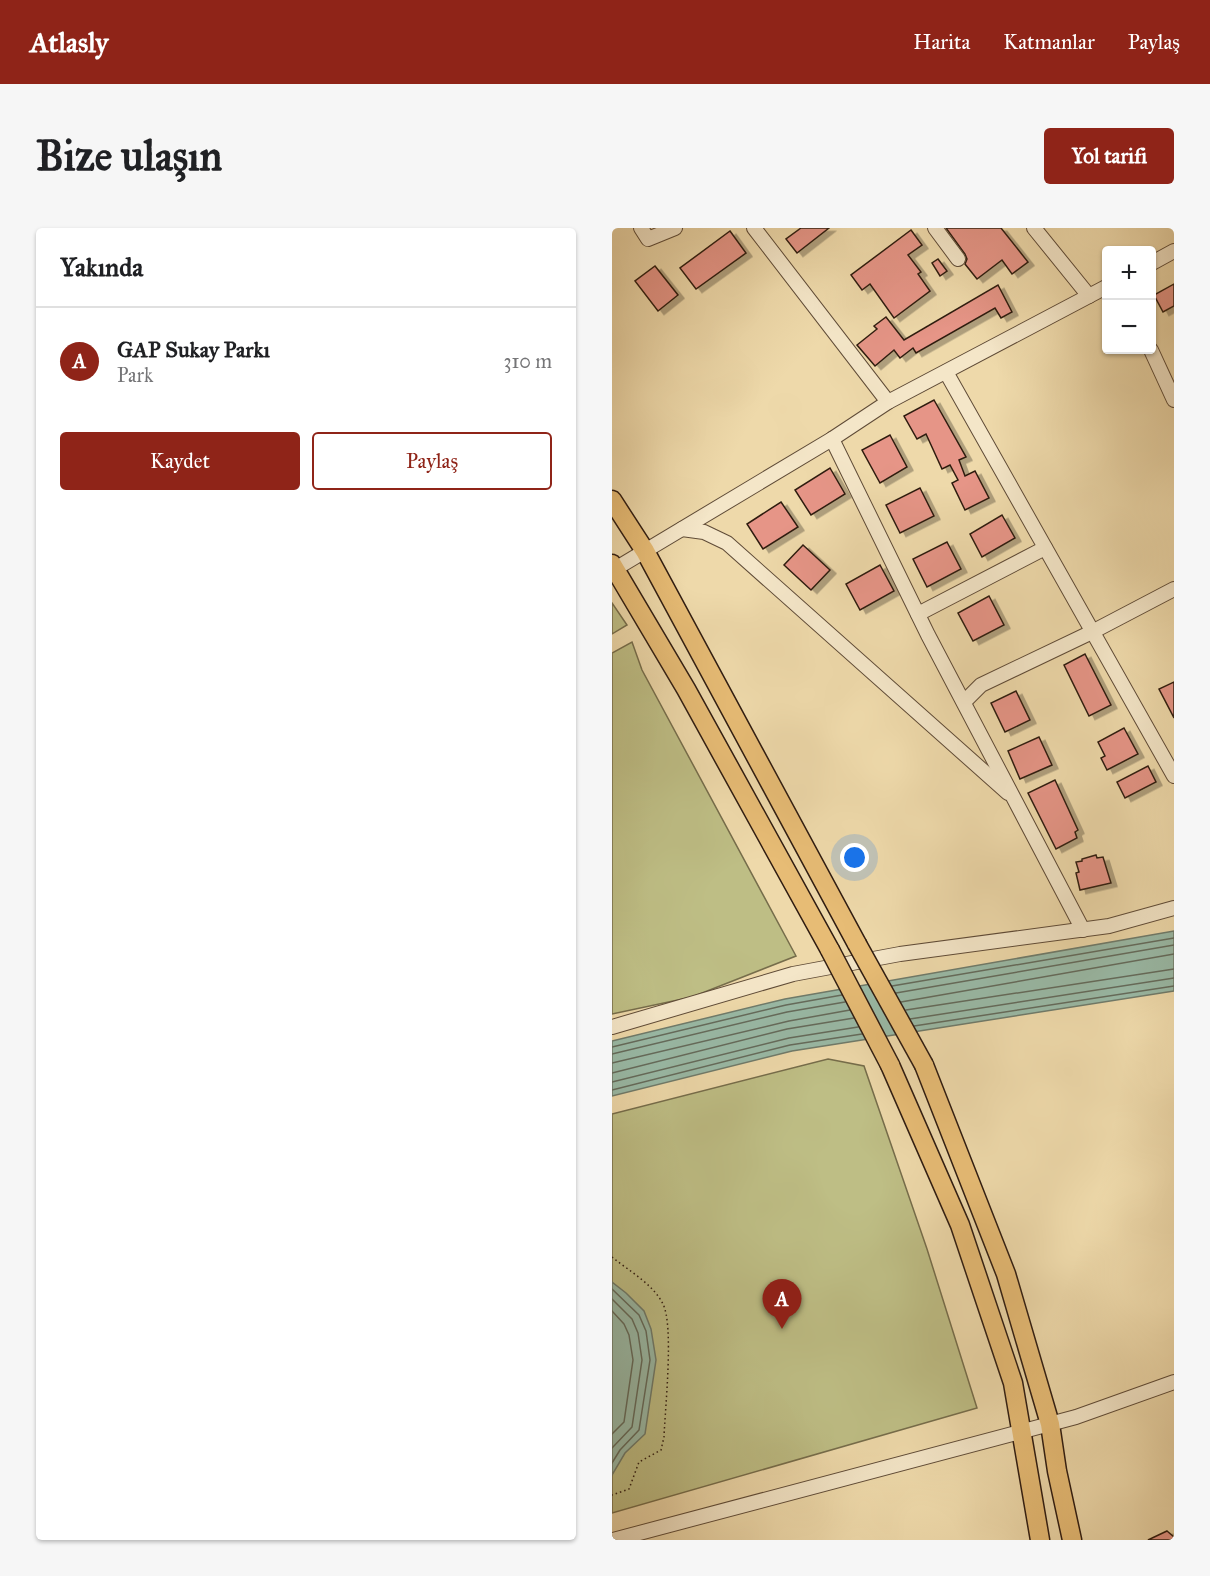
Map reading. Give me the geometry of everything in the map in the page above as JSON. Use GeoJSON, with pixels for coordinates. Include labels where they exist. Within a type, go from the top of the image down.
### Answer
{"type":"FeatureCollection","features":[{"type":"Feature","properties":{"kind":"main road"},"geometry":{"type":"LineString","coordinates":[[612,500],[645,551],[924,1065],[1006,1274],[1050,1424],[1057,1471],[1072,1540]]}},
{"type":"Feature","properties":{"kind":"main road"},"geometry":{"type":"LineString","coordinates":[[614,566],[686,689],[830,950],[890,1065],[960,1225],[1013,1383],[1040,1540]]}},
{"type":"Feature","properties":{"kind":"street"},"geometry":{"type":"LineString","coordinates":[[641,228],[648,238],[675,228]]}},
{"type":"Feature","properties":{"kind":"street"},"geometry":{"type":"LineString","coordinates":[[754,228],[888,402]]}},
{"type":"Feature","properties":{"kind":"street"},"geometry":{"type":"LineString","coordinates":[[935,228],[958,259]]}},
{"type":"Feature","properties":{"kind":"street"},"geometry":{"type":"LineString","coordinates":[[1034,228],[1089,296]]}},
{"type":"Feature","properties":{"kind":"street"},"geometry":{"type":"LineString","coordinates":[[1156,261],[1174,251]]}},
{"type":"Feature","properties":{"kind":"street"},"geometry":{"type":"LineString","coordinates":[[614,566],[682,529],[832,439],[888,402],[1102,290]]}},
{"type":"Feature","properties":{"kind":"street"},"geometry":{"type":"LineString","coordinates":[[1153,354],[1174,400]]}},
{"type":"Feature","properties":{"kind":"street"},"geometry":{"type":"LineString","coordinates":[[946,372],[1174,776]]}},
{"type":"Feature","properties":{"kind":"street"},"geometry":{"type":"LineString","coordinates":[[832,439],[918,614],[1083,930]]}},
{"type":"Feature","properties":{"kind":"street"},"geometry":{"type":"LineString","coordinates":[[682,529],[704,532],[727,543],[1014,799]]}},
{"type":"Feature","properties":{"kind":"street"},"geometry":{"type":"LineString","coordinates":[[918,614],[1045,548]]}},
{"type":"Feature","properties":{"kind":"street"},"geometry":{"type":"LineString","coordinates":[[964,702],[981,685],[1174,590]]}},
{"type":"Feature","properties":{"kind":"street"},"geometry":{"type":"LineString","coordinates":[[612,1027],[793,974],[900,954],[1109,926],[1174,908]]}},
{"type":"Feature","properties":{"kind":"street"},"geometry":{"type":"LineString","coordinates":[[613,1540],[1050,1424],[1174,1382]]}},
{"type":"Feature","properties":{"kind":"path"},"geometry":{"type":"LineString","coordinates":[[612,1257],[652,1289],[663,1304],[669,1324],[664,1437],[661,1449],[639,1462],[629,1489],[612,1495]]}},
{"type":"Feature","properties":{"kind":"green space"},"geometry":{"type":"Polygon","coordinates":[[[612,603],[627,625],[612,634],[612,603]]]}},
{"type":"Feature","properties":{"kind":"green space"},"geometry":{"type":"Polygon","coordinates":[[[632,642],[642,670],[796,956],[692,997],[612,1014],[612,653],[632,642]]]}},
{"type":"Feature","properties":{"kind":"green space"},"geometry":{"type":"Polygon","coordinates":[[[828,1059],[864,1066],[927,1249],[977,1408],[612,1513],[612,1114],[828,1059]]]}},
{"type":"Feature","properties":{"kind":"water"},"geometry":{"type":"Polygon","coordinates":[[[1174,931],[1174,991],[792,1051],[612,1096],[612,1041],[785,999],[1174,931]]]}},
{"type":"Feature","properties":{"kind":"water"},"geometry":{"type":"Polygon","coordinates":[[[612,1282],[644,1311],[651,1329],[656,1360],[645,1434],[625,1453],[612,1475],[612,1282]]]}},
{"type":"Feature","properties":{"kind":"building"},"geometry":{"type":"Polygon","coordinates":[[[801,228],[829,228],[797,253],[786,239],[801,228]]]}},
{"type":"Feature","properties":{"kind":"building"},"geometry":{"type":"Polygon","coordinates":[[[946,228],[1001,228],[1028,262],[1012,274],[1002,260],[977,279],[965,264],[967,259],[965,254],[946,228]]]}},
{"type":"Feature","properties":{"kind":"building"},"geometry":{"type":"Polygon","coordinates":[[[911,230],[922,245],[908,255],[921,272],[918,274],[930,291],[894,318],[870,284],[862,290],[851,275],[911,230]]]}},
{"type":"Feature","properties":{"kind":"building"},"geometry":{"type":"Polygon","coordinates":[[[730,231],[746,253],[696,289],[680,268],[730,231]]]}},
{"type":"Feature","properties":{"kind":"building"},"geometry":{"type":"Polygon","coordinates":[[[938,259],[947,271],[940,276],[932,263],[938,259]]]}},
{"type":"Feature","properties":{"kind":"building"},"geometry":{"type":"Polygon","coordinates":[[[655,266],[678,295],[658,311],[635,281],[655,266]]]}},
{"type":"Feature","properties":{"kind":"building"},"geometry":{"type":"Polygon","coordinates":[[[1174,284],[1174,306],[1163,312],[1156,294],[1174,284]]]}},
{"type":"Feature","properties":{"kind":"building"},"geometry":{"type":"Polygon","coordinates":[[[998,285],[1012,312],[1001,318],[995,308],[916,353],[913,348],[900,358],[894,350],[875,366],[857,345],[877,329],[874,326],[886,317],[904,340],[998,285]]]}},
{"type":"Feature","properties":{"kind":"building"},"geometry":{"type":"Polygon","coordinates":[[[934,400],[966,457],[959,460],[965,476],[975,471],[989,498],[965,510],[952,483],[958,480],[950,465],[942,469],[926,434],[917,439],[904,416],[934,400]]]}},
{"type":"Feature","properties":{"kind":"building"},"geometry":{"type":"Polygon","coordinates":[[[890,435],[907,467],[880,483],[862,450],[890,435]]]}},
{"type":"Feature","properties":{"kind":"building"},"geometry":{"type":"Polygon","coordinates":[[[830,468],[845,494],[811,515],[795,490],[830,468]]]}},
{"type":"Feature","properties":{"kind":"building"},"geometry":{"type":"Polygon","coordinates":[[[920,488],[934,516],[900,533],[886,505],[920,488]]]}},
{"type":"Feature","properties":{"kind":"building"},"geometry":{"type":"Polygon","coordinates":[[[781,502],[798,527],[763,549],[747,524],[781,502]]]}},
{"type":"Feature","properties":{"kind":"building"},"geometry":{"type":"Polygon","coordinates":[[[1002,515],[1015,538],[982,557],[970,534],[1002,515]]]}},
{"type":"Feature","properties":{"kind":"building"},"geometry":{"type":"Polygon","coordinates":[[[947,542],[961,569],[927,587],[913,559],[947,542]]]}},
{"type":"Feature","properties":{"kind":"building"},"geometry":{"type":"Polygon","coordinates":[[[803,545],[830,570],[811,590],[784,565],[803,545]]]}},
{"type":"Feature","properties":{"kind":"building"},"geometry":{"type":"Polygon","coordinates":[[[880,565],[894,591],[860,610],[846,584],[880,565]]]}},
{"type":"Feature","properties":{"kind":"building"},"geometry":{"type":"Polygon","coordinates":[[[989,596],[1004,625],[973,641],[958,613],[989,596]]]}},
{"type":"Feature","properties":{"kind":"building"},"geometry":{"type":"Polygon","coordinates":[[[1085,654],[1111,705],[1089,716],[1064,665],[1085,654]]]}},
{"type":"Feature","properties":{"kind":"building"},"geometry":{"type":"Polygon","coordinates":[[[1174,682],[1174,718],[1159,689],[1174,682]]]}},
{"type":"Feature","properties":{"kind":"building"},"geometry":{"type":"Polygon","coordinates":[[[1016,691],[1030,720],[1005,732],[991,703],[1016,691]]]}},
{"type":"Feature","properties":{"kind":"building"},"geometry":{"type":"Polygon","coordinates":[[[1124,728],[1138,754],[1107,770],[1101,758],[1105,756],[1098,742],[1124,728]]]}},
{"type":"Feature","properties":{"kind":"building"},"geometry":{"type":"Polygon","coordinates":[[[1039,737],[1052,765],[1020,779],[1008,751],[1039,737]]]}},
{"type":"Feature","properties":{"kind":"building"},"geometry":{"type":"Polygon","coordinates":[[[1148,766],[1156,782],[1125,798],[1117,782],[1148,766]]]}},
{"type":"Feature","properties":{"kind":"building"},"geometry":{"type":"Polygon","coordinates":[[[1055,780],[1078,830],[1075,832],[1077,838],[1056,849],[1028,793],[1055,780]]]}},
{"type":"Feature","properties":{"kind":"building"},"geometry":{"type":"Polygon","coordinates":[[[1096,855],[1097,858],[1103,857],[1111,883],[1080,890],[1076,862],[1096,855]]]}},
{"type":"Feature","properties":{"kind":"building"},"geometry":{"type":"Polygon","coordinates":[[[1167,1531],[1174,1537],[1174,1540],[1148,1540],[1167,1531]]]}},
{"type":"Feature","properties":{"kind":"place","name":"GAP Sukay Parkı"},"geometry":{"type":"Point","coordinates":[782,1329]}}]}
